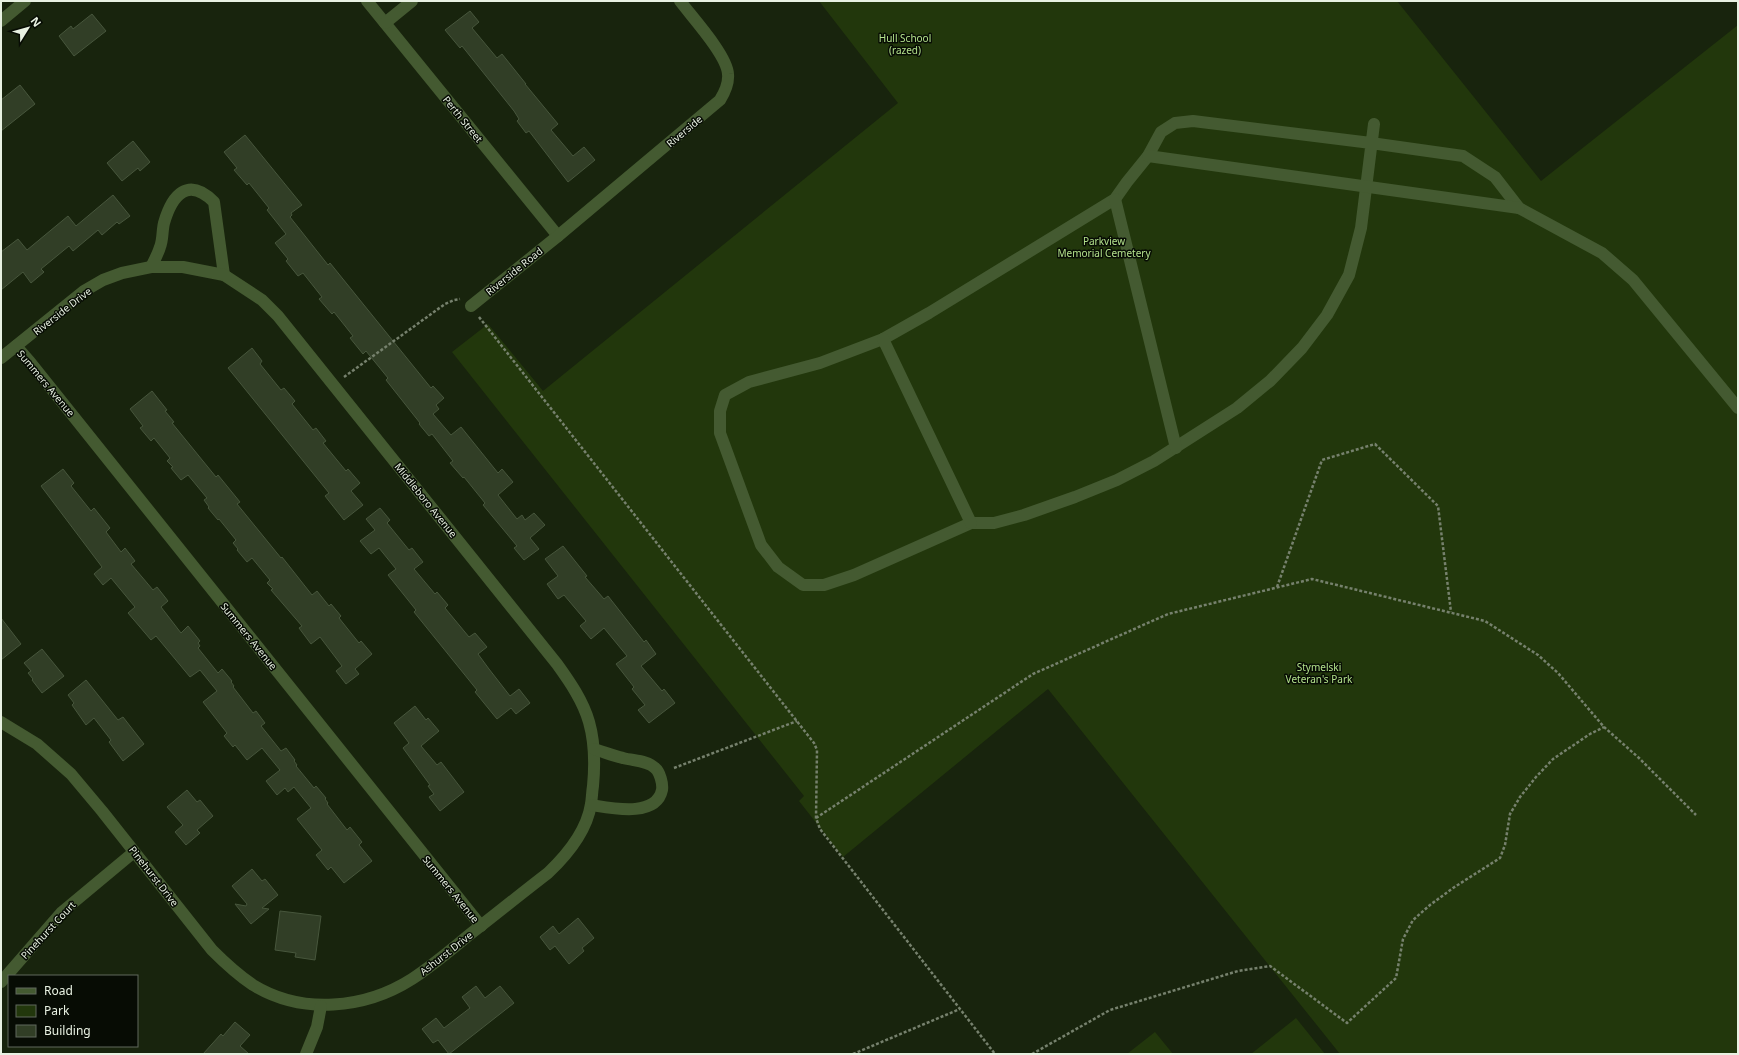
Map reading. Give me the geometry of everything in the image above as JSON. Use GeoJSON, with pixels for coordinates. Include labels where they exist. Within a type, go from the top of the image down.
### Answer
{"type":"FeatureCollection","features":[{"type":"Feature","properties":{"kind":"street"},"geometry":{"type":"LineString","coordinates":[[1,21],[25,1]]}},
{"type":"Feature","properties":{"kind":"street","name":"Perth Street"},"geometry":{"type":"LineString","coordinates":[[367,1],[558,236]]}},
{"type":"Feature","properties":{"kind":"street"},"geometry":{"type":"LineString","coordinates":[[385,23],[412,1]]}},
{"type":"Feature","properties":{"kind":"street","name":"Riverside"},"geometry":{"type":"LineString","coordinates":[[558,236],[715,106],[725,91],[728,73],[724,58],[680,1]]}},
{"type":"Feature","properties":{"kind":"street"},"geometry":{"type":"LineString","coordinates":[[1374,124],[1372,143],[1367,186],[1361,228],[1349,275],[1323,320],[1302,348],[1270,381],[1237,408],[1176,448],[1117,480],[1024,515],[994,523],[971,523],[854,575],[824,586],[803,585],[778,567],[761,545],[720,433],[720,411],[725,395],[749,382],[820,363],[883,339],[929,313],[1115,199],[1148,156],[1160,132],[1175,123],[1193,121],[1372,143],[1463,156],[1495,177],[1519,208]]}},
{"type":"Feature","properties":{"kind":"street"},"geometry":{"type":"LineString","coordinates":[[1148,156],[1519,208],[1602,253],[1633,280],[1738,408]]}},
{"type":"Feature","properties":{"kind":"street"},"geometry":{"type":"LineString","coordinates":[[151,267],[160,248],[164,223],[177,196],[185,190],[195,188],[206,194],[214,202],[224,276]]}},
{"type":"Feature","properties":{"kind":"street"},"geometry":{"type":"LineString","coordinates":[[1115,199],[1176,448]]}},
{"type":"Feature","properties":{"kind":"street","name":"Riverside Road"},"geometry":{"type":"LineString","coordinates":[[471,306],[558,236]]}},
{"type":"Feature","properties":{"kind":"street","name":"Riverside Drive"},"geometry":{"type":"LineString","coordinates":[[1,358],[89,289],[103,280],[122,273],[151,267],[183,267]]}},
{"type":"Feature","properties":{"kind":"street","name":"Middleboro Avenue"},"geometry":{"type":"LineString","coordinates":[[183,267],[224,276],[262,300],[278,316],[570,682],[587,716],[594,749],[594,772]]}},
{"type":"Feature","properties":{"kind":"street"},"geometry":{"type":"LineString","coordinates":[[883,339],[971,523]]}},
{"type":"Feature","properties":{"kind":"street","name":"Summers Avenue"},"geometry":{"type":"LineString","coordinates":[[16,346],[481,926]]}},
{"type":"Feature","properties":{"kind":"street","name":"Pinehurst Drive"},"geometry":{"type":"LineString","coordinates":[[1,722],[37,744],[57,760],[102,811],[212,950],[232,970],[255,986],[275,995],[297,1002],[321,1006]]}},
{"type":"Feature","properties":{"kind":"street"},"geometry":{"type":"LineString","coordinates":[[591,805],[618,809],[647,807],[653,804],[660,797],[662,788],[660,777],[656,768],[646,762],[625,759],[594,749]]}},
{"type":"Feature","properties":{"kind":"street","name":"Ashurst Drive"},"geometry":{"type":"LineString","coordinates":[[321,1006],[355,1002],[371,998],[412,980],[548,873],[560,862],[578,836],[591,805],[594,772]]}},
{"type":"Feature","properties":{"kind":"street","name":"Pinehurst Court"},"geometry":{"type":"LineString","coordinates":[[1,982],[62,912],[134,852]]}},
{"type":"Feature","properties":{"kind":"street"},"geometry":{"type":"LineString","coordinates":[[306,1054],[317,1027],[321,1006]]}},
{"type":"Feature","properties":{"kind":"path"},"geometry":{"type":"LineString","coordinates":[[334,385],[445,304],[459,299],[471,306],[814,743],[817,750],[816,818],[820,829],[995,1054]]}},
{"type":"Feature","properties":{"kind":"path"},"geometry":{"type":"LineString","coordinates":[[1277,587],[1322,460],[1375,444],[1438,506],[1451,612]]}},
{"type":"Feature","properties":{"kind":"path"},"geometry":{"type":"LineString","coordinates":[[816,818],[1033,674],[1168,614],[1312,579],[1485,621],[1538,654],[1558,673],[1604,727],[1639,758],[1696,816]]}},
{"type":"Feature","properties":{"kind":"path"},"geometry":{"type":"LineString","coordinates":[[674,768],[797,721]]}},
{"type":"Feature","properties":{"kind":"path"},"geometry":{"type":"LineString","coordinates":[[1032,1054],[1110,1010],[1238,971],[1270,966],[1347,1023],[1396,978],[1403,939],[1413,920],[1453,888],[1500,858],[1505,845],[1510,814],[1520,797],[1536,777],[1553,759],[1590,734],[1604,727]]}},
{"type":"Feature","properties":{"kind":"path"},"geometry":{"type":"LineString","coordinates":[[853,1054],[960,1009]]}},
{"type":"Feature","properties":{"kind":"green space","name":"Parkview Memorial Cemetery"},"geometry":{"type":"Polygon","coordinates":[[[819,1],[1397,1],[1541,181],[1738,25],[1738,1054],[1340,1054],[1048,689],[843,857],[799,801],[804,796],[452,352],[488,324],[543,391],[898,103],[819,1]]]}},
{"type":"Feature","properties":{"kind":"green space"},"geometry":{"type":"Polygon","coordinates":[[[1296,1018],[1325,1054],[1251,1054],[1296,1018]]]}},
{"type":"Feature","properties":{"kind":"green space"},"geometry":{"type":"Polygon","coordinates":[[[1155,1032],[1173,1054],[1127,1054],[1155,1032]]]}},
{"type":"Feature","properties":{"kind":"building"},"geometry":{"type":"Polygon","coordinates":[[[470,11],[479,22],[472,28],[497,58],[502,54],[558,124],[551,130],[573,156],[584,147],[595,160],[568,182],[529,131],[526,133],[517,121],[519,119],[514,111],[462,46],[460,48],[445,30],[470,11]]]}},
{"type":"Feature","properties":{"kind":"building"},"geometry":{"type":"Polygon","coordinates":[[[92,14],[106,31],[74,56],[59,36],[71,26],[73,29],[92,14]]]}},
{"type":"Feature","properties":{"kind":"building"},"geometry":{"type":"Polygon","coordinates":[[[20,85],[35,104],[1,131],[1,100],[20,85]]]}},
{"type":"Feature","properties":{"kind":"building"},"geometry":{"type":"Polygon","coordinates":[[[245,135],[302,205],[291,213],[292,215],[290,217],[328,265],[330,263],[431,388],[433,386],[444,398],[436,405],[439,409],[433,414],[451,435],[461,427],[498,473],[502,469],[513,482],[498,495],[517,519],[522,515],[525,520],[534,513],[545,525],[530,538],[539,549],[524,560],[514,548],[517,546],[483,505],[485,503],[464,477],[463,478],[450,463],[453,461],[432,434],[429,436],[419,424],[420,423],[386,380],[388,378],[366,351],[363,354],[350,338],[353,336],[334,312],[332,314],[319,299],[322,297],[303,273],[298,276],[286,261],[288,259],[275,243],[286,234],[267,210],[269,208],[249,183],[247,185],[234,170],[237,168],[224,152],[245,135]]]}},
{"type":"Feature","properties":{"kind":"building"},"geometry":{"type":"Polygon","coordinates":[[[133,141],[150,162],[140,171],[138,168],[122,181],[107,163],[133,141]]]}},
{"type":"Feature","properties":{"kind":"building"},"geometry":{"type":"Polygon","coordinates":[[[113,195],[130,216],[119,224],[117,222],[102,235],[98,230],[73,251],[69,246],[41,269],[44,272],[31,283],[23,272],[1,290],[1,252],[18,239],[27,250],[68,216],[76,226],[113,195]]]}},
{"type":"Feature","properties":{"kind":"building"},"geometry":{"type":"Polygon","coordinates":[[[252,348],[262,361],[260,364],[281,390],[284,388],[295,401],[292,404],[313,430],[316,428],[326,441],[323,443],[346,471],[348,469],[360,483],[351,491],[363,505],[344,520],[325,496],[329,493],[228,368],[252,348]]]}},
{"type":"Feature","properties":{"kind":"building"},"geometry":{"type":"Polygon","coordinates":[[[152,391],[167,410],[165,411],[174,422],[172,423],[216,477],[218,475],[240,502],[237,504],[281,558],[282,557],[312,595],[317,591],[329,606],[331,604],[341,616],[339,618],[359,643],[361,641],[372,654],[355,669],[359,674],[346,684],[336,671],[342,666],[320,637],[311,644],[299,628],[302,626],[271,590],[273,589],[267,583],[270,580],[252,558],[247,562],[237,550],[238,549],[233,543],[236,540],[208,508],[209,507],[204,500],[207,498],[188,475],[181,480],[171,468],[173,467],[167,461],[170,458],[154,438],[151,441],[140,428],[143,426],[130,409],[152,391]]]}},
{"type":"Feature","properties":{"kind":"building"},"geometry":{"type":"Polygon","coordinates":[[[63,469],[74,483],[71,486],[91,511],[94,508],[110,528],[106,532],[121,552],[125,548],[135,561],[131,564],[153,590],[157,587],[168,601],[161,607],[181,633],[188,626],[200,641],[198,643],[200,646],[198,648],[218,673],[222,669],[232,681],[233,687],[253,713],[256,711],[265,723],[261,726],[281,751],[286,748],[295,760],[296,766],[314,788],[316,786],[326,798],[327,804],[347,830],[350,827],[362,842],[359,845],[372,861],[344,883],[331,867],[328,870],[316,855],[322,850],[297,819],[311,808],[294,787],[288,792],[285,788],[277,795],[266,781],[280,770],[262,748],[247,760],[235,745],[233,747],[224,736],[227,733],[203,702],[217,691],[200,670],[190,677],[156,636],[151,640],[128,613],[135,607],[111,578],[103,585],[94,574],[102,567],[41,486],[63,469]]]}},
{"type":"Feature","properties":{"kind":"building"},"geometry":{"type":"Polygon","coordinates":[[[380,508],[390,520],[387,523],[409,550],[412,548],[423,562],[414,569],[435,594],[437,592],[448,605],[445,608],[469,637],[475,633],[487,647],[478,654],[489,669],[510,696],[519,689],[530,703],[516,714],[511,708],[497,719],[475,692],[477,690],[414,612],[416,610],[388,575],[396,569],[379,548],[371,554],[360,541],[375,530],[366,519],[380,508]]]}},
{"type":"Feature","properties":{"kind":"building"},"geometry":{"type":"Polygon","coordinates":[[[563,546],[587,576],[585,577],[604,599],[608,596],[644,642],[646,640],[656,654],[641,666],[662,691],[664,689],[675,703],[649,723],[638,710],[645,705],[632,689],[634,687],[616,664],[627,656],[604,628],[591,639],[580,626],[586,621],[564,595],[558,599],[547,584],[558,576],[545,559],[563,546]]]}},
{"type":"Feature","properties":{"kind":"building"},"geometry":{"type":"Polygon","coordinates":[[[1,618],[21,644],[1,660],[1,618]]]}},
{"type":"Feature","properties":{"kind":"building"},"geometry":{"type":"Polygon","coordinates":[[[42,649],[64,676],[42,693],[28,673],[31,671],[24,663],[42,649]]]}},
{"type":"Feature","properties":{"kind":"building"},"geometry":{"type":"Polygon","coordinates":[[[86,680],[118,720],[123,717],[144,744],[123,761],[109,742],[111,740],[94,718],[86,725],[72,705],[74,703],[68,695],[86,680]]]}},
{"type":"Feature","properties":{"kind":"building"},"geometry":{"type":"Polygon","coordinates":[[[415,706],[426,720],[428,718],[439,731],[421,746],[437,765],[441,762],[464,792],[440,811],[429,797],[434,794],[428,786],[430,785],[403,748],[409,743],[394,723],[415,706]]]}},
{"type":"Feature","properties":{"kind":"building"},"geometry":{"type":"Polygon","coordinates":[[[187,790],[197,802],[200,800],[213,816],[197,830],[200,833],[186,845],[175,832],[183,825],[167,807],[187,790]]]}},
{"type":"Feature","properties":{"kind":"building"},"geometry":{"type":"Polygon","coordinates":[[[252,869],[262,881],[265,879],[278,895],[262,908],[269,909],[251,924],[235,904],[246,906],[247,904],[232,886],[252,869]]]}},
{"type":"Feature","properties":{"kind":"building"},"geometry":{"type":"Polygon","coordinates":[[[280,911],[321,916],[315,960],[295,957],[296,953],[275,950],[280,911]]]}},
{"type":"Feature","properties":{"kind":"building"},"geometry":{"type":"Polygon","coordinates":[[[578,918],[594,938],[582,948],[584,951],[569,964],[555,946],[550,950],[540,937],[553,926],[559,934],[578,918]]]}},
{"type":"Feature","properties":{"kind":"building"},"geometry":{"type":"Polygon","coordinates":[[[476,986],[485,998],[500,986],[514,1003],[449,1054],[438,1040],[433,1043],[422,1029],[436,1018],[444,1028],[470,1008],[462,997],[476,986]]]}},
{"type":"Feature","properties":{"kind":"building"},"geometry":{"type":"Polygon","coordinates":[[[235,1022],[250,1035],[240,1046],[249,1054],[203,1054],[221,1034],[223,1036],[235,1022]]]}},
{"type":"Feature","properties":{"kind":"park label","name":"Hull School (razed)"},"geometry":{"type":"Point","coordinates":[905,44]}},
{"type":"Feature","properties":{"kind":"park label","name":"Stymelski Veteran's Park"},"geometry":{"type":"Point","coordinates":[1319,672]}}]}
